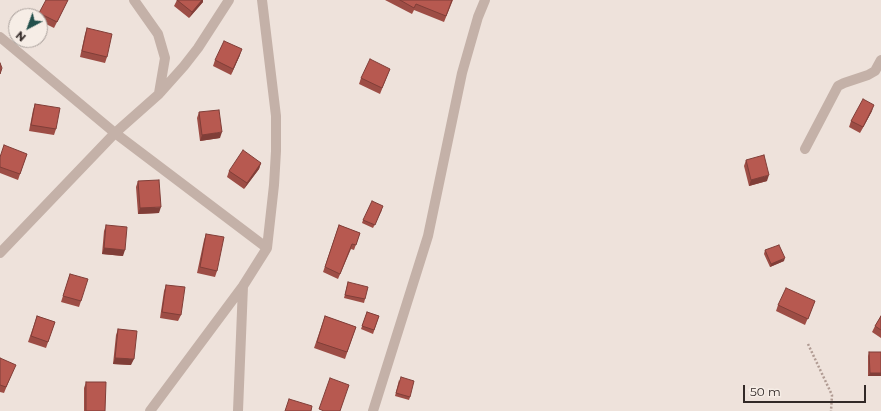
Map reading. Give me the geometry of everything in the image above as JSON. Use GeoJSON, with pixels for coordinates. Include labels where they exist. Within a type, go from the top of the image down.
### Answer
{"type":"FeatureCollection","features":[{"type":"Feature","properties":{"kind":"street"},"geometry":{"type":"LineString","coordinates":[[134,0],[158,34],[165,58],[159,94]]}},
{"type":"Feature","properties":{"kind":"street"},"geometry":{"type":"LineString","coordinates":[[0,253],[115,133],[159,94],[198,48],[229,0]]}},
{"type":"Feature","properties":{"kind":"street"},"geometry":{"type":"LineString","coordinates":[[150,411],[242,286],[268,248],[274,185],[276,116],[262,0]]}},
{"type":"Feature","properties":{"kind":"street"},"geometry":{"type":"LineString","coordinates":[[373,411],[428,236],[462,73],[478,17],[485,0]]}},
{"type":"Feature","properties":{"kind":"street"},"geometry":{"type":"LineString","coordinates":[[0,37],[115,133],[268,248]]}},
{"type":"Feature","properties":{"kind":"street"},"geometry":{"type":"LineString","coordinates":[[804,149],[838,86],[875,71],[881,60]]}},
{"type":"Feature","properties":{"kind":"street"},"geometry":{"type":"LineString","coordinates":[[238,411],[242,286]]}},
{"type":"Feature","properties":{"kind":"path"},"geometry":{"type":"LineString","coordinates":[[808,344],[832,395],[831,411]]}},
{"type":"Feature","properties":{"kind":"building"},"geometry":{"type":"Polygon","coordinates":[[[46,0],[68,0],[57,22],[48,18],[48,8],[42,8],[46,0]]]}},
{"type":"Feature","properties":{"kind":"building"},"geometry":{"type":"Polygon","coordinates":[[[177,0],[202,0],[192,12],[177,0]]]}},
{"type":"Feature","properties":{"kind":"building"},"geometry":{"type":"Polygon","coordinates":[[[400,0],[452,0],[446,16],[416,4],[414,8],[400,0]]]}},
{"type":"Feature","properties":{"kind":"building"},"geometry":{"type":"Polygon","coordinates":[[[87,28],[112,34],[107,57],[82,51],[87,28]]]}},
{"type":"Feature","properties":{"kind":"building"},"geometry":{"type":"Polygon","coordinates":[[[224,41],[242,49],[233,69],[215,60],[224,41]]]}},
{"type":"Feature","properties":{"kind":"building"},"geometry":{"type":"Polygon","coordinates":[[[370,59],[390,69],[382,88],[361,78],[370,59]]]}},
{"type":"Feature","properties":{"kind":"building"},"geometry":{"type":"Polygon","coordinates":[[[0,63],[2,68],[0,74],[0,63]]]}},
{"type":"Feature","properties":{"kind":"building"},"geometry":{"type":"Polygon","coordinates":[[[863,99],[874,105],[863,127],[851,121],[863,99]]]}},
{"type":"Feature","properties":{"kind":"building"},"geometry":{"type":"Polygon","coordinates":[[[35,104],[60,108],[56,129],[31,125],[35,104]]]}},
{"type":"Feature","properties":{"kind":"building"},"geometry":{"type":"Polygon","coordinates":[[[219,110],[222,132],[202,135],[199,112],[219,110]]]}},
{"type":"Feature","properties":{"kind":"building"},"geometry":{"type":"Polygon","coordinates":[[[4,145],[27,154],[20,174],[0,167],[0,157],[4,145]]]}},
{"type":"Feature","properties":{"kind":"building"},"geometry":{"type":"Polygon","coordinates":[[[243,150],[261,163],[247,183],[229,171],[243,150]]]}},
{"type":"Feature","properties":{"kind":"building"},"geometry":{"type":"Polygon","coordinates":[[[764,155],[769,175],[751,180],[746,160],[764,155]]]}},
{"type":"Feature","properties":{"kind":"building"},"geometry":{"type":"Polygon","coordinates":[[[159,180],[161,207],[140,208],[138,181],[159,180]]]}},
{"type":"Feature","properties":{"kind":"building"},"geometry":{"type":"Polygon","coordinates":[[[372,201],[383,206],[375,225],[363,220],[372,201]]]}},
{"type":"Feature","properties":{"kind":"building"},"geometry":{"type":"Polygon","coordinates":[[[106,225],[127,227],[125,250],[104,248],[106,225]]]}},
{"type":"Feature","properties":{"kind":"building"},"geometry":{"type":"Polygon","coordinates":[[[339,225],[360,233],[356,245],[352,244],[340,274],[325,267],[339,225]]]}},
{"type":"Feature","properties":{"kind":"building"},"geometry":{"type":"Polygon","coordinates":[[[206,234],[224,237],[217,271],[200,267],[206,234]]]}},
{"type":"Feature","properties":{"kind":"building"},"geometry":{"type":"Polygon","coordinates":[[[779,245],[785,258],[771,264],[765,250],[779,245]]]}},
{"type":"Feature","properties":{"kind":"building"},"geometry":{"type":"Polygon","coordinates":[[[70,274],[88,279],[81,301],[63,296],[70,274]]]}},
{"type":"Feature","properties":{"kind":"building"},"geometry":{"type":"Polygon","coordinates":[[[348,282],[368,287],[365,299],[345,295],[348,282]]]}},
{"type":"Feature","properties":{"kind":"building"},"geometry":{"type":"Polygon","coordinates":[[[166,285],[185,287],[181,315],[162,312],[166,285]]]}},
{"type":"Feature","properties":{"kind":"building"},"geometry":{"type":"Polygon","coordinates":[[[786,288],[815,301],[808,319],[778,305],[786,288]]]}},
{"type":"Feature","properties":{"kind":"building"},"geometry":{"type":"Polygon","coordinates":[[[367,312],[379,316],[374,330],[362,326],[367,312]]]}},
{"type":"Feature","properties":{"kind":"building"},"geometry":{"type":"Polygon","coordinates":[[[37,316],[55,322],[48,342],[31,336],[37,316]]]}},
{"type":"Feature","properties":{"kind":"building"},"geometry":{"type":"Polygon","coordinates":[[[325,316],[356,327],[347,352],[317,342],[325,316]]]}},
{"type":"Feature","properties":{"kind":"building"},"geometry":{"type":"Polygon","coordinates":[[[881,316],[881,330],[875,326],[881,316]]]}},
{"type":"Feature","properties":{"kind":"building"},"geometry":{"type":"Polygon","coordinates":[[[118,329],[137,331],[134,359],[115,358],[118,329]]]}},
{"type":"Feature","properties":{"kind":"building"},"geometry":{"type":"Polygon","coordinates":[[[869,352],[881,352],[881,373],[870,373],[869,352]]]}},
{"type":"Feature","properties":{"kind":"building"},"geometry":{"type":"Polygon","coordinates":[[[0,358],[16,365],[6,387],[0,385],[0,358]]]}},
{"type":"Feature","properties":{"kind":"building"},"geometry":{"type":"Polygon","coordinates":[[[401,377],[414,381],[410,397],[396,393],[401,377]]]}},
{"type":"Feature","properties":{"kind":"building"},"geometry":{"type":"Polygon","coordinates":[[[330,378],[349,385],[340,411],[324,411],[319,409],[330,378]]]}},
{"type":"Feature","properties":{"kind":"building"},"geometry":{"type":"Polygon","coordinates":[[[86,382],[106,382],[105,411],[86,411],[86,382]]]}},
{"type":"Feature","properties":{"kind":"building"},"geometry":{"type":"Polygon","coordinates":[[[289,399],[312,406],[311,411],[285,411],[289,399]]]}}]}
